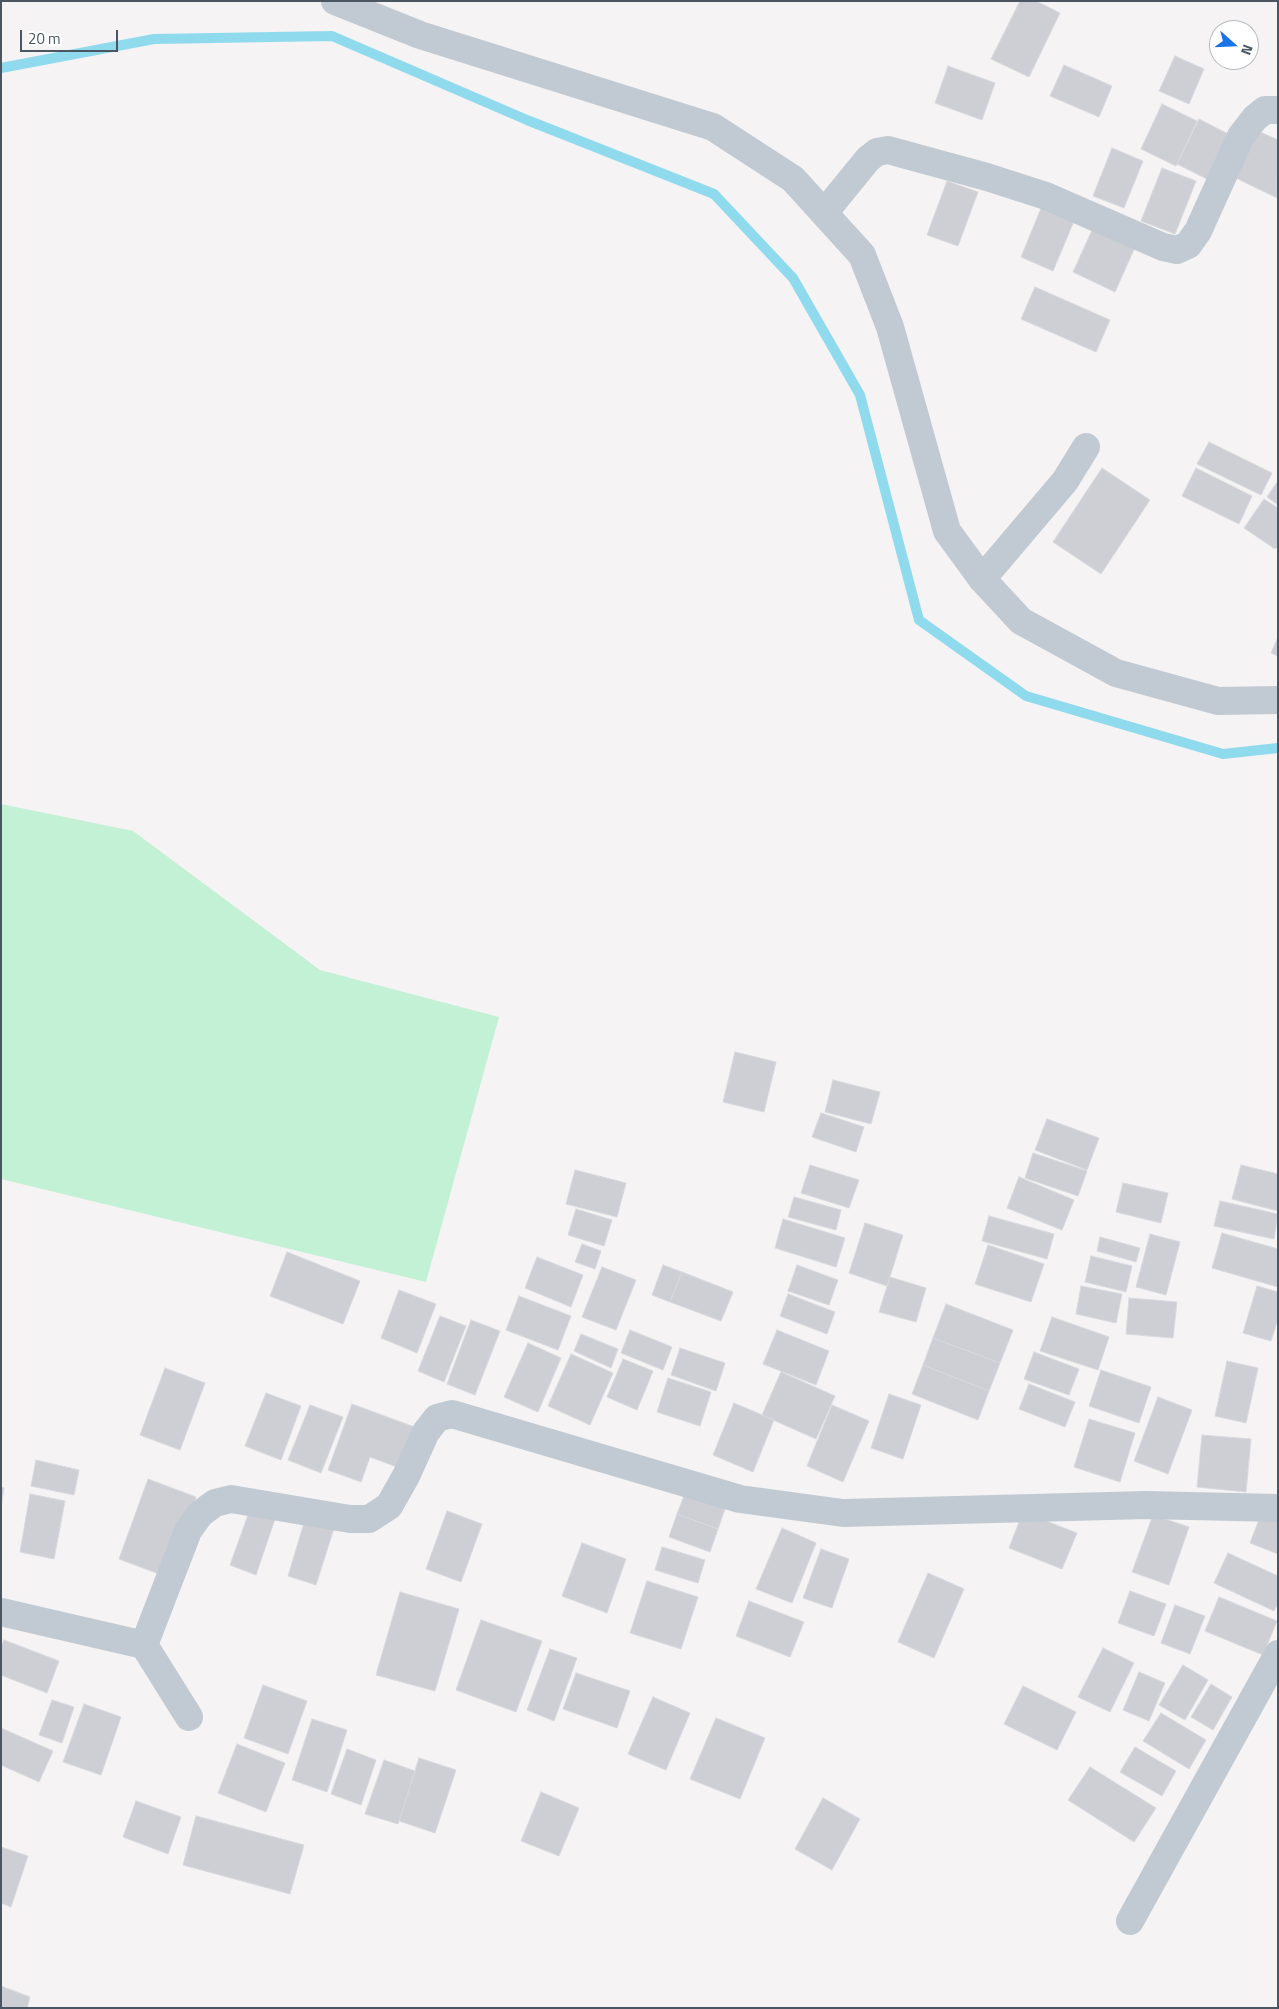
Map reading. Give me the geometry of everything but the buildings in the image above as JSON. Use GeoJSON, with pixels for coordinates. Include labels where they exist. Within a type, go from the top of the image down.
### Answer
{"type":"FeatureCollection","features":[{"type":"Feature","properties":{"kind":"street"},"geometry":{"type":"LineString","coordinates":[[335,1],[420,35],[713,127],[793,179],[862,255],[890,327],[947,531],[982,579],[1021,621],[1116,673],[1218,701],[1278,700]]}},
{"type":"Feature","properties":{"kind":"street"},"geometry":{"type":"LineString","coordinates":[[824,213],[868,159],[877,152],[888,150],[987,177],[1046,196],[1163,247],[1177,250],[1188,245],[1198,231],[1241,136],[1264,110],[1278,110]]}},
{"type":"Feature","properties":{"kind":"street"},"geometry":{"type":"LineString","coordinates":[[982,579],[1064,481],[1086,447]]}},
{"type":"Feature","properties":{"kind":"street"},"geometry":{"type":"LineString","coordinates":[[144,1645],[188,1531],[200,1514],[215,1503],[231,1499],[350,1519],[369,1519],[389,1506],[406,1476],[426,1432],[437,1418],[452,1414],[740,1499],[842,1513],[1146,1506],[1278,1508]]}},
{"type":"Feature","properties":{"kind":"street"},"geometry":{"type":"LineString","coordinates":[[1,1612],[144,1645],[189,1718]]}},
{"type":"Feature","properties":{"kind":"street"},"geometry":{"type":"LineString","coordinates":[[1130,1922],[1278,1654]]}},
{"type":"Feature","properties":{"kind":"green space"},"geometry":{"type":"Polygon","coordinates":[[[1,804],[133,831],[320,970],[499,1017],[426,1282],[1,1179],[1,804]]]}},
{"type":"Feature","properties":{"kind":"waterway"},"geometry":{"type":"LineString","coordinates":[[1,68],[154,39],[332,36],[527,120],[714,194],[793,278],[860,395],[919,620],[1026,696],[1223,754],[1278,748]]}}]}
